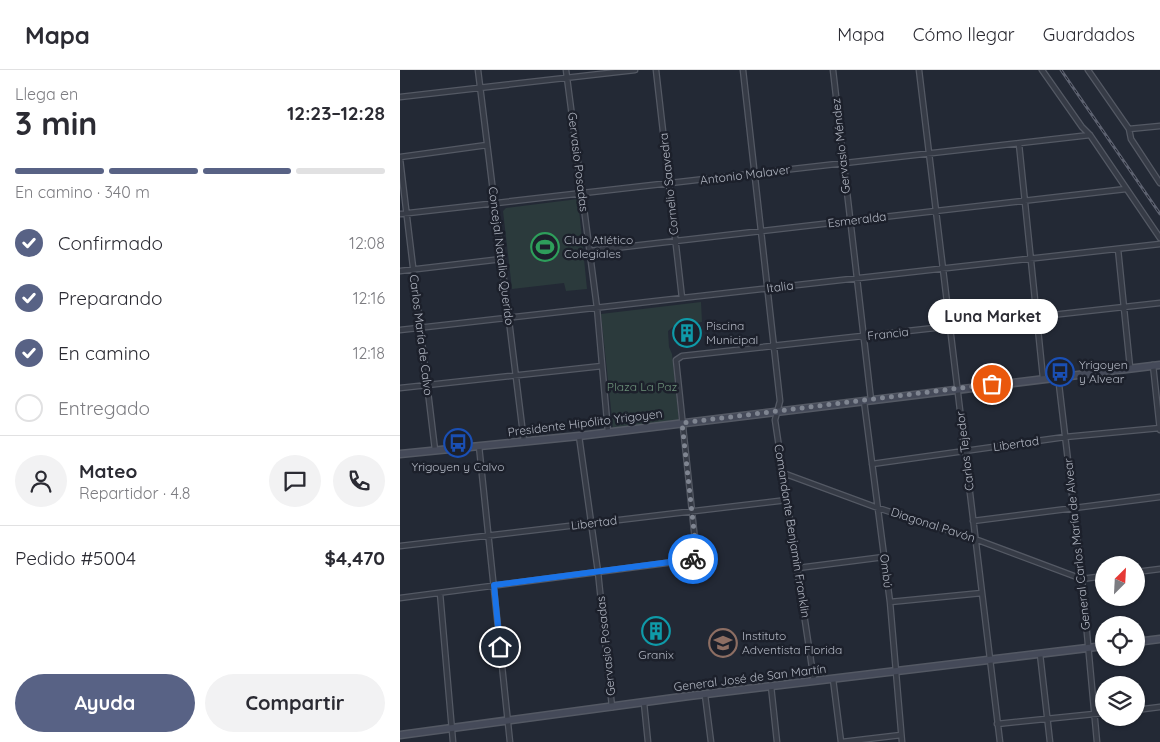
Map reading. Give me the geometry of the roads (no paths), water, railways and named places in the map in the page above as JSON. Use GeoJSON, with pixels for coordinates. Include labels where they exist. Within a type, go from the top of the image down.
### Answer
{"type":"FeatureCollection","features":[{"type":"Feature","properties":{"kind":"street","name":"Concejal Natalio Querido"},"geometry":{"type":"LineString","coordinates":[[478,70],[524,442]]}},
{"type":"Feature","properties":{"kind":"street","name":"Gervasio Posadas"},"geometry":{"type":"LineString","coordinates":[[566,70],[597,308],[608,432]]}},
{"type":"Feature","properties":{"kind":"street"},"geometry":{"type":"LineString","coordinates":[[400,97],[635,70]]}},
{"type":"Feature","properties":{"kind":"street","name":"Cornelio Saavedra"},"geometry":{"type":"LineString","coordinates":[[656,70],[682,298]]}},
{"type":"Feature","properties":{"kind":"street","name":"Comandante Benjamin Franklin"},"geometry":{"type":"LineString","coordinates":[[743,70],[780,402],[775,420],[814,681]]}},
{"type":"Feature","properties":{"kind":"street","name":"Gervasio Méndez"},"geometry":{"type":"LineString","coordinates":[[833,70],[864,336],[868,400]]}},
{"type":"Feature","properties":{"kind":"street","name":"Carlos Tejedor"},"geometry":{"type":"LineString","coordinates":[[919,70],[1000,742]]}},
{"type":"Feature","properties":{"kind":"street"},"geometry":{"type":"LineString","coordinates":[[1042,70],[1082,127],[1090,135],[1160,238]]}},
{"type":"Feature","properties":{"kind":"street"},"geometry":{"type":"LineString","coordinates":[[1088,70],[1129,129],[1131,139],[1160,183]]}},
{"type":"Feature","properties":{"kind":"street"},"geometry":{"type":"LineString","coordinates":[[1129,129],[1160,126]]}},
{"type":"Feature","properties":{"kind":"street","name":"Antonio Malaver"},"geometry":{"type":"LineString","coordinates":[[403,214],[1090,135]]}},
{"type":"Feature","properties":{"kind":"street"},"geometry":{"type":"LineString","coordinates":[[1019,144],[1043,378]]}},
{"type":"Feature","properties":{"kind":"street"},"geometry":{"type":"LineString","coordinates":[[400,158],[487,145]]}},
{"type":"Feature","properties":{"kind":"street","name":"Carlos María de Calvo"},"geometry":{"type":"LineString","coordinates":[[400,158],[403,214],[413,270],[435,450]]}},
{"type":"Feature","properties":{"kind":"street","name":"Esmeralda"},"geometry":{"type":"LineString","coordinates":[[589,251],[1126,189]]}},
{"type":"Feature","properties":{"kind":"street","name":"Italia"},"geometry":{"type":"LineString","coordinates":[[400,330],[1160,244]]}},
{"type":"Feature","properties":{"kind":"street"},"geometry":{"type":"LineString","coordinates":[[1118,249],[1130,368]]}},
{"type":"Feature","properties":{"kind":"street"},"geometry":{"type":"LineString","coordinates":[[400,271],[502,259]]}},
{"type":"Feature","properties":{"kind":"street","name":"Francia"},"geometry":{"type":"LineString","coordinates":[[682,423],[676,360],[682,356],[1160,303]]}},
{"type":"Feature","properties":{"kind":"street"},"geometry":{"type":"LineString","coordinates":[[1157,365],[1160,428]]}},
{"type":"Feature","properties":{"kind":"street","name":"Presidente Hipólito Yrigoyen"},"geometry":{"type":"LineString","coordinates":[[400,454],[579,436],[1157,365]]}},
{"type":"Feature","properties":{"kind":"street"},"geometry":{"type":"LineString","coordinates":[[400,388],[602,366]]}},
{"type":"Feature","properties":{"kind":"street","name":"General Carlos María de Alvear"},"geometry":{"type":"LineString","coordinates":[[1058,376],[1082,579],[1095,714]]}},
{"type":"Feature","properties":{"kind":"street","name":"Ombú"},"geometry":{"type":"LineString","coordinates":[[868,400],[872,464],[890,602],[902,742]]}},
{"type":"Feature","properties":{"kind":"street"},"geometry":{"type":"LineString","coordinates":[[400,598],[697,558],[682,423]]}},
{"type":"Feature","properties":{"kind":"street","name":"Libertad"},"geometry":{"type":"LineString","coordinates":[[872,464],[1065,437],[1160,428]]}},
{"type":"Feature","properties":{"kind":"street","name":"Gervasio Posadas"},"geometry":{"type":"LineString","coordinates":[[579,436],[598,572],[612,707]]}},
{"type":"Feature","properties":{"kind":"street"},"geometry":{"type":"LineString","coordinates":[[479,446],[510,742]]}},
{"type":"Feature","properties":{"kind":"street","name":"Diagonal Pavón"},"geometry":{"type":"LineString","coordinates":[[783,473],[878,508],[975,539],[1082,579]]}},
{"type":"Feature","properties":{"kind":"street"},"geometry":{"type":"LineString","coordinates":[[973,522],[1160,497]]}},
{"type":"Feature","properties":{"kind":"street","name":"Libertad"},"geometry":{"type":"LineString","coordinates":[[400,546],[787,500]]}},
{"type":"Feature","properties":{"kind":"street"},"geometry":{"type":"LineString","coordinates":[[798,568],[884,557]]}},
{"type":"Feature","properties":{"kind":"street"},"geometry":{"type":"LineString","coordinates":[[1145,571],[1160,569]]}},
{"type":"Feature","properties":{"kind":"street"},"geometry":{"type":"LineString","coordinates":[[1082,579],[1095,577]]}},
{"type":"Feature","properties":{"kind":"street"},"geometry":{"type":"LineString","coordinates":[[440,593],[453,742]]}},
{"type":"Feature","properties":{"kind":"street"},"geometry":{"type":"LineString","coordinates":[[890,602],[982,593]]}},
{"type":"Feature","properties":{"kind":"street"},"geometry":{"type":"LineString","coordinates":[[1145,641],[1160,639]]}},
{"type":"Feature","properties":{"kind":"street","name":"General José de San Martín"},"geometry":{"type":"LineString","coordinates":[[400,735],[644,702],[1095,647]]}},
{"type":"Feature","properties":{"kind":"street"},"geometry":{"type":"LineString","coordinates":[[1040,654],[1050,742]]}},
{"type":"Feature","properties":{"kind":"street"},"geometry":{"type":"LineString","coordinates":[[833,679],[842,742],[901,735]]}},
{"type":"Feature","properties":{"kind":"street"},"geometry":{"type":"LineString","coordinates":[[771,686],[777,742]]}},
{"type":"Feature","properties":{"kind":"street"},"geometry":{"type":"LineString","coordinates":[[705,695],[711,742]]}},
{"type":"Feature","properties":{"kind":"street"},"geometry":{"type":"LineString","coordinates":[[644,702],[648,742]]}},
{"type":"Feature","properties":{"kind":"street"},"geometry":{"type":"LineString","coordinates":[[1145,709],[1160,707]]}},
{"type":"Feature","properties":{"kind":"street"},"geometry":{"type":"LineString","coordinates":[[997,724],[1095,714]]}},
{"type":"Feature","properties":{"kind":"street","name":"General Carlos María de Alvear"},"geometry":{"type":"LineString","coordinates":[[1096,726],[1098,742]]}},
{"type":"Feature","properties":{"kind":"railway"},"geometry":{"type":"LineString","coordinates":[[1061,70],[1160,214]]}},
{"type":"Feature","properties":{"kind":"place","name":"Club Atlético Colegiales"},"geometry":{"type":"Point","coordinates":[545,247]}},
{"type":"Feature","properties":{"kind":"place","name":"Piscina Municipal"},"geometry":{"type":"Point","coordinates":[687,333]}},
{"type":"Feature","properties":{"kind":"place","name":"Yrigoyen y Alvear"},"geometry":{"type":"Point","coordinates":[1060,372]}},
{"type":"Feature","properties":{"kind":"place","name":"Luna Market"},"geometry":{"type":"Point","coordinates":[992,384]}},
{"type":"Feature","properties":{"kind":"place","name":"Yrigoyen y Calvo"},"geometry":{"type":"Point","coordinates":[458,443]}},
{"type":"Feature","properties":{"kind":"place","name":"Granix"},"geometry":{"type":"Point","coordinates":[656,631]}},
{"type":"Feature","properties":{"kind":"place","name":"Instituto Adventista Florida"},"geometry":{"type":"Point","coordinates":[723,643]}},
{"type":"Feature","properties":{"kind":"park label","name":"Plaza La Paz"},"geometry":{"type":"Point","coordinates":[642,387]}}]}
